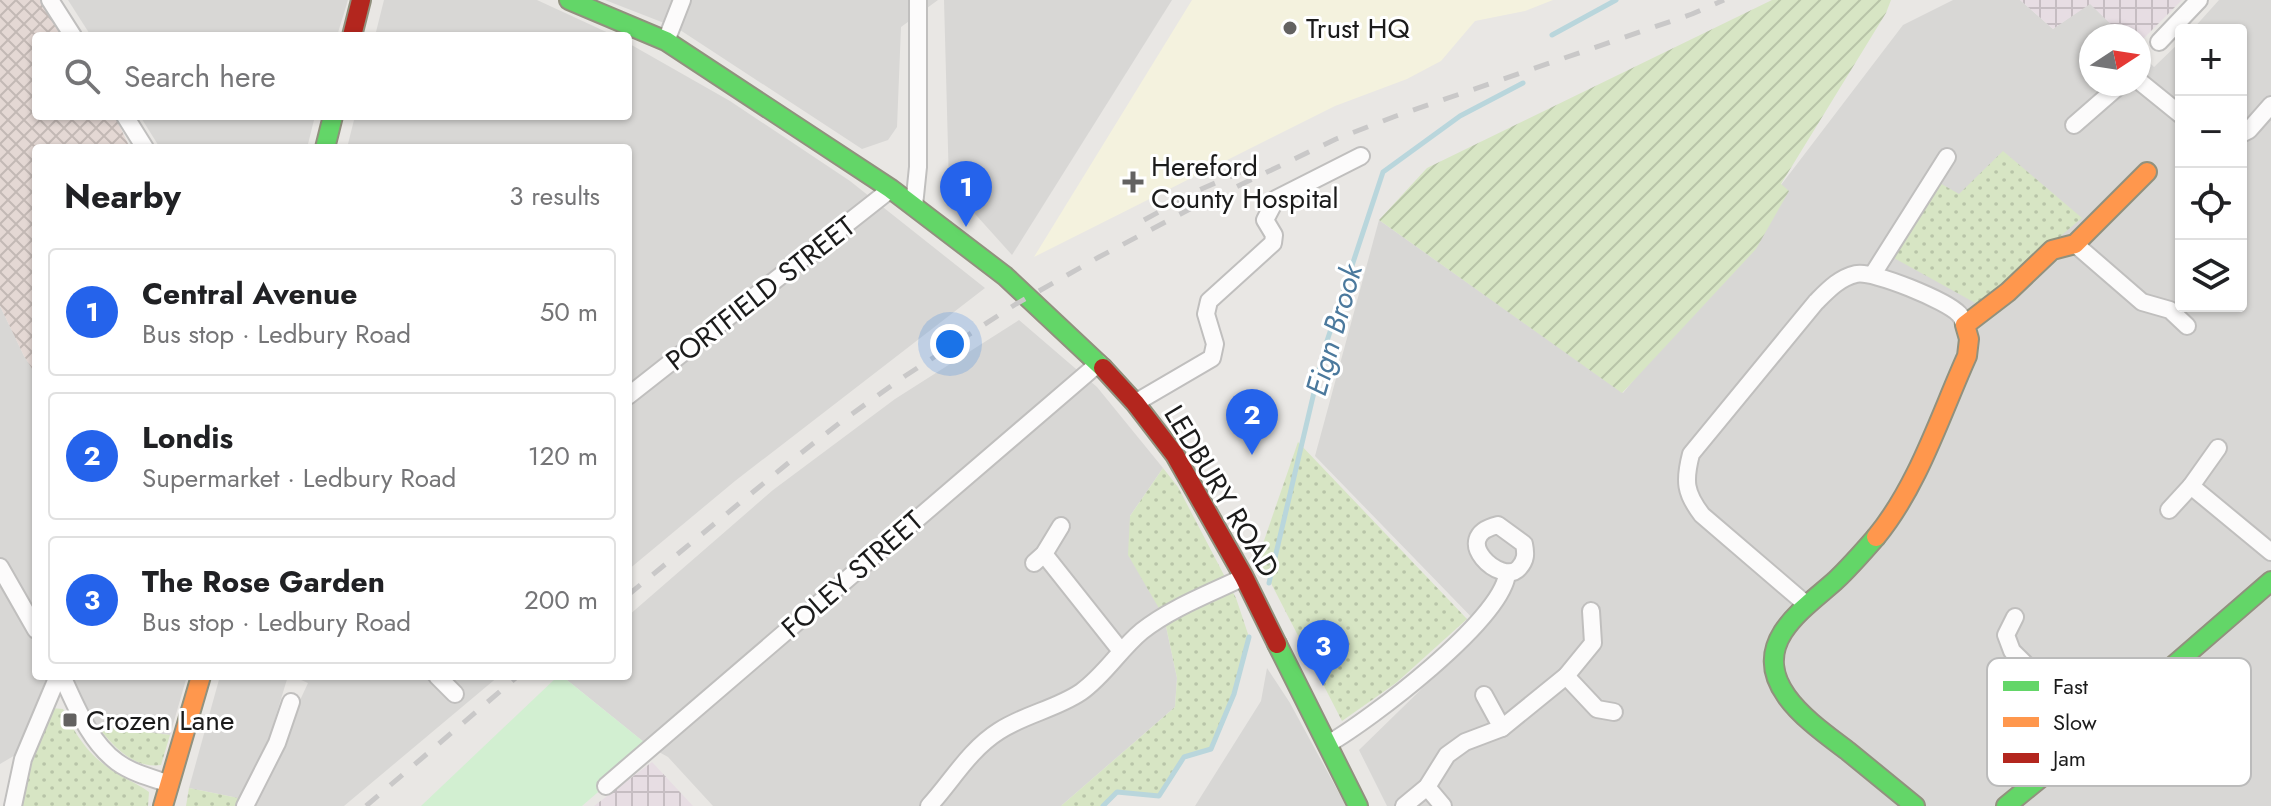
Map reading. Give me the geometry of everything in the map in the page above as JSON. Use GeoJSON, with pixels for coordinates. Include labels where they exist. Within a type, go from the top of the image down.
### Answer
{"type":"FeatureCollection","features":[{"type":"Feature","properties":{"kind":"main road"},"geometry":{"type":"LineString","coordinates":[[353,32],[361,0]]}},
{"type":"Feature","properties":{"kind":"main road","name":"LEDBURY ROAD"},"geometry":{"type":"LineString","coordinates":[[569,0],[666,41],[891,189],[1005,276],[1099,363],[1175,455],[1248,584],[1358,806]]}},
{"type":"Feature","properties":{"kind":"main road"},"geometry":{"type":"LineString","coordinates":[[326,144],[332,120]]}},
{"type":"Feature","properties":{"kind":"main road"},"geometry":{"type":"LineString","coordinates":[[1915,806],[1799,712],[1777,684],[1774,667],[1779,638],[1807,605],[1844,573],[1890,520],[1908,489],[1967,356],[1969,339],[1965,325],[2008,292],[2052,250],[2075,244],[2147,172]]}},
{"type":"Feature","properties":{"kind":"main road"},"geometry":{"type":"LineString","coordinates":[[2182,658],[2271,581]]}},
{"type":"Feature","properties":{"kind":"main road"},"geometry":{"type":"LineString","coordinates":[[163,806],[200,680]]}},
{"type":"Feature","properties":{"kind":"main road"},"geometry":{"type":"LineString","coordinates":[[2006,806],[2031,786]]}},
{"type":"Feature","properties":{"kind":"street"},"geometry":{"type":"LineString","coordinates":[[50,0],[70,32]]}},
{"type":"Feature","properties":{"kind":"street"},"geometry":{"type":"LineString","coordinates":[[666,41],[682,0]]}},
{"type":"Feature","properties":{"kind":"street"},"geometry":{"type":"LineString","coordinates":[[914,206],[918,167],[918,0]]}},
{"type":"Feature","properties":{"kind":"street"},"geometry":{"type":"LineString","coordinates":[[2159,42],[2199,0]]}},
{"type":"Feature","properties":{"kind":"street"},"geometry":{"type":"LineString","coordinates":[[2151,91],[2175,110]]}},
{"type":"Feature","properties":{"kind":"street"},"geometry":{"type":"LineString","coordinates":[[2074,125],[2107,96]]}},
{"type":"Feature","properties":{"kind":"street"},"geometry":{"type":"LineString","coordinates":[[2247,131],[2271,105]]}},
{"type":"Feature","properties":{"kind":"street"},"geometry":{"type":"LineString","coordinates":[[128,120],[142,144]]}},
{"type":"Feature","properties":{"kind":"street"},"geometry":{"type":"LineString","coordinates":[[1135,403],[1212,358],[1215,344],[1206,314],[1209,301],[1273,243],[1274,235],[1265,220],[1276,199],[1361,156]]}},
{"type":"Feature","properties":{"kind":"street"},"geometry":{"type":"LineString","coordinates":[[1873,274],[1947,157]]}},
{"type":"Feature","properties":{"kind":"street","name":"PORTFIELD STREET"},"geometry":{"type":"LineString","coordinates":[[632,393],[891,189]]}},
{"type":"Feature","properties":{"kind":"street"},"geometry":{"type":"LineString","coordinates":[[2075,244],[2142,302],[2170,310],[2187,326]]}},
{"type":"Feature","properties":{"kind":"street"},"geometry":{"type":"LineString","coordinates":[[1807,605],[1702,515],[1690,499],[1685,476],[1691,454],[1816,302],[1838,281],[1858,273],[1873,274],[1945,305],[1958,313],[1965,325]]}},
{"type":"Feature","properties":{"kind":"street","name":"FOLEY STREET"},"geometry":{"type":"LineString","coordinates":[[606,786],[1099,363]]}},
{"type":"Feature","properties":{"kind":"street"},"geometry":{"type":"LineString","coordinates":[[632,376],[644,384]]}},
{"type":"Feature","properties":{"kind":"street"},"geometry":{"type":"LineString","coordinates":[[2169,510],[2218,448]]}},
{"type":"Feature","properties":{"kind":"street"},"geometry":{"type":"LineString","coordinates":[[2191,486],[2271,552]]}},
{"type":"Feature","properties":{"kind":"street"},"geometry":{"type":"LineString","coordinates":[[1061,526],[1039,558],[1121,651]]}},
{"type":"Feature","properties":{"kind":"street"},"geometry":{"type":"LineString","coordinates":[[0,567],[32,623]]}},
{"type":"Feature","properties":{"kind":"street"},"geometry":{"type":"LineString","coordinates":[[1328,744],[1395,699],[1455,645],[1482,618],[1506,585],[1507,574]]}},
{"type":"Feature","properties":{"kind":"street"},"geometry":{"type":"LineString","coordinates":[[929,806],[966,760],[1001,729],[1079,693],[1093,683],[1142,631],[1164,617],[1248,584]]}},
{"type":"Feature","properties":{"kind":"street"},"geometry":{"type":"LineString","coordinates":[[1404,806],[1427,787],[1447,755],[1465,742],[1502,728],[1566,676],[1593,643],[1591,611]]}},
{"type":"Feature","properties":{"kind":"street"},"geometry":{"type":"LineString","coordinates":[[2015,617],[2006,635],[2012,651],[2019,658]]}},
{"type":"Feature","properties":{"kind":"street"},"geometry":{"type":"LineString","coordinates":[[1566,676],[1597,709],[1614,712]]}},
{"type":"Feature","properties":{"kind":"street"},"geometry":{"type":"LineString","coordinates":[[13,806],[23,759],[58,680]]}},
{"type":"Feature","properties":{"kind":"street"},"geometry":{"type":"LineString","coordinates":[[62,680],[85,725],[116,761],[138,773],[170,784]]}},
{"type":"Feature","properties":{"kind":"street"},"geometry":{"type":"LineString","coordinates":[[441,680],[455,694]]}},
{"type":"Feature","properties":{"kind":"street"},"geometry":{"type":"LineString","coordinates":[[1484,695],[1502,728]]}},
{"type":"Feature","properties":{"kind":"street"},"geometry":{"type":"LineString","coordinates":[[245,806],[277,743],[291,702]]}},
{"type":"Feature","properties":{"kind":"street"},"geometry":{"type":"LineString","coordinates":[[1427,787],[1443,806]]}},
{"type":"Feature","properties":{"kind":"shaded area"},"geometry":{"type":"Polygon","coordinates":[[[0,0],[43,0],[63,32],[32,32],[32,120],[117,120],[128,144],[32,144],[32,369],[0,306],[0,0]]]}},
{"type":"Feature","properties":{"kind":"shaded area"},"geometry":{"type":"Polygon","coordinates":[[[68,0],[348,0],[338,32],[88,32],[68,0]]]}},
{"type":"Feature","properties":{"kind":"shaded area"},"geometry":{"type":"Polygon","coordinates":[[[384,0],[537,0],[606,32],[376,32],[384,0]]]}},
{"type":"Feature","properties":{"kind":"shaded area"},"geometry":{"type":"Polygon","coordinates":[[[605,0],[938,0],[901,27],[897,127],[888,140],[862,149],[677,28],[605,0]]]}},
{"type":"Feature","properties":{"kind":"shaded area"},"geometry":{"type":"Polygon","coordinates":[[[944,0],[1172,0],[1012,255],[949,185],[944,0]]]}},
{"type":"Feature","properties":{"kind":"shaded area","name":"Hereford County Hospital"},"geometry":{"type":"Polygon","coordinates":[[[1192,0],[1553,0],[1525,11],[1475,21],[1441,61],[1407,79],[1335,106],[1034,257],[1192,0]]]}},
{"type":"Feature","properties":{"kind":"shaded area"},"geometry":{"type":"Polygon","coordinates":[[[1953,0],[2020,0],[2053,29],[2090,3],[2111,24],[2079,24],[2079,96],[2151,96],[2151,64],[2154,67],[2175,47],[2175,312],[2247,312],[2247,24],[2197,24],[2219,0],[2271,0],[2271,806],[1387,806],[1359,750],[1483,629],[1315,456],[1379,220],[1623,393],[1788,191],[1781,185],[1903,25],[1953,0]]]}},
{"type":"Feature","properties":{"kind":"shaded area"},"geometry":{"type":"Polygon","coordinates":[[[2020,0],[2182,0],[2151,31],[2151,24],[2111,24],[2090,4],[2053,29],[2020,0]]]}},
{"type":"Feature","properties":{"kind":"shaded area"},"geometry":{"type":"Polygon","coordinates":[[[632,45],[730,101],[850,181],[985,288],[735,481],[632,567],[632,144],[348,144],[354,120],[632,120],[632,45]]]}},
{"type":"Feature","properties":{"kind":"shaded area"},"geometry":{"type":"Polygon","coordinates":[[[142,120],[314,120],[308,144],[158,144],[142,120]]]}},
{"type":"Feature","properties":{"kind":"shaded area"},"geometry":{"type":"Polygon","coordinates":[[[0,306],[32,369],[32,680],[45,680],[17,754],[0,764],[0,306]]]}},
{"type":"Feature","properties":{"kind":"shaded area"},"geometry":{"type":"Polygon","coordinates":[[[1019,320],[1097,387],[1163,468],[1130,516],[1164,617],[1177,678],[1175,707],[1061,806],[713,806],[668,757],[650,747],[567,680],[632,680],[632,613],[773,490],[895,399],[1019,320]]]}},
{"type":"Feature","properties":{"kind":"shaded area"},"geometry":{"type":"Polygon","coordinates":[[[1267,668],[1290,703],[1346,806],[1195,806],[1261,701],[1267,668]]]}},
{"type":"Feature","properties":{"kind":"shaded area"},"geometry":{"type":"Polygon","coordinates":[[[73,680],[186,680],[170,735],[96,725],[73,680]]]}},
{"type":"Feature","properties":{"kind":"shaded area"},"geometry":{"type":"Polygon","coordinates":[[[219,680],[287,680],[270,735],[243,799],[189,788],[219,680]]]}},
{"type":"Feature","properties":{"kind":"shaded area"},"geometry":{"type":"Polygon","coordinates":[[[301,680],[494,680],[344,806],[251,806],[308,683],[301,680]]]}},
{"type":"Feature","properties":{"kind":"shaded area"},"geometry":{"type":"Polygon","coordinates":[[[652,762],[693,806],[594,806],[652,762]]]}},
{"type":"Feature","properties":{"kind":"green space"},"geometry":{"type":"Polygon","coordinates":[[[1772,0],[1891,0],[1781,184],[1789,191],[1756,249],[1622,393],[1379,220],[1427,168],[1772,0]]]}},
{"type":"Feature","properties":{"kind":"green space"},"geometry":{"type":"Polygon","coordinates":[[[2003,151],[2082,218],[1979,305],[1894,258],[1938,182],[1959,194],[2003,151]]]}},
{"type":"Feature","properties":{"kind":"green space"},"geometry":{"type":"Polygon","coordinates":[[[1298,442],[1467,619],[1396,683],[1342,721],[1258,558],[1298,442]]]}},
{"type":"Feature","properties":{"kind":"green space"},"geometry":{"type":"Polygon","coordinates":[[[1163,468],[1178,487],[1236,598],[1249,637],[1234,694],[1211,749],[1184,757],[1159,796],[1117,792],[1103,806],[1061,806],[1175,707],[1177,678],[1164,617],[1128,555],[1130,516],[1163,468]]]}},
{"type":"Feature","properties":{"kind":"green space"},"geometry":{"type":"Polygon","coordinates":[[[554,680],[567,680],[650,747],[582,806],[421,806],[554,680]]]}},
{"type":"Feature","properties":{"kind":"green space"},"geometry":{"type":"Polygon","coordinates":[[[51,708],[63,709],[82,742],[102,763],[149,792],[148,806],[19,806],[51,708]]]}},
{"type":"Feature","properties":{"kind":"green space"},"geometry":{"type":"Polygon","coordinates":[[[96,725],[170,735],[161,765],[132,759],[116,748],[96,725]]]}},
{"type":"Feature","properties":{"kind":"green space"},"geometry":{"type":"Polygon","coordinates":[[[189,788],[243,799],[238,806],[186,806],[189,788]]]}},
{"type":"Feature","properties":{"kind":"waterway"},"geometry":{"type":"LineString","coordinates":[[1552,35],[1616,0]]}},
{"type":"Feature","properties":{"kind":"waterway","name":"Eign Brook"},"geometry":{"type":"LineString","coordinates":[[1269,583],[1324,350],[1383,172],[1460,116],[1523,83]]}},
{"type":"Feature","properties":{"kind":"waterway","name":"Eign Brook"},"geometry":{"type":"LineString","coordinates":[[1103,806],[1117,792],[1159,796],[1184,757],[1211,749],[1234,694],[1249,637]]}},
{"type":"Feature","properties":{"kind":"railway"},"geometry":{"type":"LineString","coordinates":[[632,592],[842,421],[1016,304],[1099,257],[1190,209],[1336,139],[1724,0]]}},
{"type":"Feature","properties":{"kind":"railway"},"geometry":{"type":"LineString","coordinates":[[1144,220],[1199,190],[1248,169]]}},
{"type":"Feature","properties":{"kind":"railway"},"geometry":{"type":"LineString","coordinates":[[366,806],[513,680]]}},
{"type":"Feature","properties":{"kind":"traffic: fast"},"geometry":{"type":"LineString","coordinates":[[569,0],[666,41],[891,189],[1005,276],[1103,368]]}},
{"type":"Feature","properties":{"kind":"traffic: fast"},"geometry":{"type":"LineString","coordinates":[[326,144],[332,120]]}},
{"type":"Feature","properties":{"kind":"traffic: fast"},"geometry":{"type":"LineString","coordinates":[[1876,537],[1841,576],[1788,625],[1775,651],[1774,669],[1780,686],[1804,716],[1915,806]]}},
{"type":"Feature","properties":{"kind":"traffic: fast"},"geometry":{"type":"LineString","coordinates":[[2182,658],[2271,581]]}},
{"type":"Feature","properties":{"kind":"traffic: fast"},"geometry":{"type":"LineString","coordinates":[[1277,644],[1358,806]]}},
{"type":"Feature","properties":{"kind":"traffic: fast"},"geometry":{"type":"LineString","coordinates":[[2006,806],[2031,786]]}},
{"type":"Feature","properties":{"kind":"traffic: slow"},"geometry":{"type":"LineString","coordinates":[[1876,537],[1916,473],[1967,356],[1969,339],[1965,325],[2008,292],[2052,250],[2075,244],[2147,172]]}},
{"type":"Feature","properties":{"kind":"traffic: slow"},"geometry":{"type":"LineString","coordinates":[[163,806],[200,680]]}},
{"type":"Feature","properties":{"kind":"traffic: jam"},"geometry":{"type":"LineString","coordinates":[[353,32],[361,0]]}},
{"type":"Feature","properties":{"kind":"traffic: jam"},"geometry":{"type":"LineString","coordinates":[[1103,368],[1175,455],[1244,577],[1277,644]]}},
{"type":"Feature","properties":{"kind":"place","name":"Trust HQ"},"geometry":{"type":"Point","coordinates":[1290,28]}},
{"type":"Feature","properties":{"kind":"place","name":"Hereford County Hospital"},"geometry":{"type":"Point","coordinates":[1133,182]}},
{"type":"Feature","properties":{"kind":"place","name":"Central Avenue"},"geometry":{"type":"Point","coordinates":[966,227]}},
{"type":"Feature","properties":{"kind":"place","name":"Londis"},"geometry":{"type":"Point","coordinates":[1252,455]}},
{"type":"Feature","properties":{"kind":"place","name":"The Rose Garden"},"geometry":{"type":"Point","coordinates":[1323,686]}},
{"type":"Feature","properties":{"kind":"place","name":"Crozen Lane"},"geometry":{"type":"Point","coordinates":[70,720]}}]}
